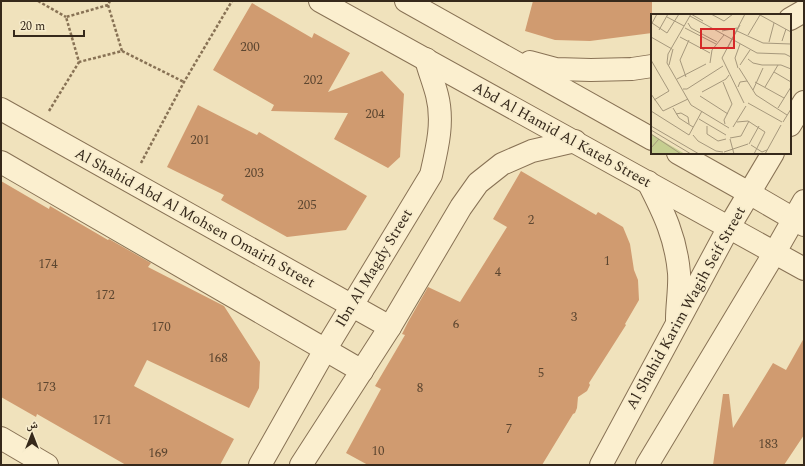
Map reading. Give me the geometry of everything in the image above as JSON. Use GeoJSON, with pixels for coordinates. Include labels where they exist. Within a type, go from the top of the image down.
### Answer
{"type":"FeatureCollection","features":[{"type":"Feature","properties":{"kind":"street","name":"Abd Al Hamid Al Kateb Street"},"geometry":{"type":"LineString","coordinates":[[320,1],[804,268]]}},
{"type":"Feature","properties":{"kind":"street"},"geometry":{"type":"LineString","coordinates":[[406,1],[651,138]]}},
{"type":"Feature","properties":{"kind":"street"},"geometry":{"type":"LineString","coordinates":[[791,18],[804,11]]}},
{"type":"Feature","properties":{"kind":"street"},"geometry":{"type":"LineString","coordinates":[[503,56],[556,69],[632,69],[651,66]]}},
{"type":"Feature","properties":{"kind":"street","name":"Ibn Al Magdy Street"},"geometry":{"type":"LineString","coordinates":[[260,465],[325,350],[431,175],[438,148],[440,119],[437,96],[426,59]]}},
{"type":"Feature","properties":{"kind":"street"},"geometry":{"type":"LineString","coordinates":[[791,123],[804,102]]}},
{"type":"Feature","properties":{"kind":"street","name":"Al Shahid Abd Al Mohsen Omairh Street"},"geometry":{"type":"LineString","coordinates":[[1,109],[390,327]]}},
{"type":"Feature","properties":{"kind":"street"},"geometry":{"type":"LineString","coordinates":[[301,465],[390,327],[461,207],[478,183],[502,164],[532,151],[575,141]]}},
{"type":"Feature","properties":{"kind":"street"},"geometry":{"type":"LineString","coordinates":[[680,154],[799,222]]}},
{"type":"Feature","properties":{"kind":"street","name":"Al Shahid Karim Wagih Seif Street"},"geometry":{"type":"LineString","coordinates":[[601,465],[729,227],[772,154]]}},
{"type":"Feature","properties":{"kind":"street"},"geometry":{"type":"LineString","coordinates":[[1,162],[362,371]]}},
{"type":"Feature","properties":{"kind":"street"},"geometry":{"type":"LineString","coordinates":[[648,182],[664,213],[676,250],[679,274],[676,325]]}},
{"type":"Feature","properties":{"kind":"street"},"geometry":{"type":"LineString","coordinates":[[647,465],[775,252],[799,222],[804,200]]}},
{"type":"Feature","properties":{"kind":"street"},"geometry":{"type":"LineString","coordinates":[[1,438],[46,465]]}},
{"type":"Feature","properties":{"kind":"path"},"geometry":{"type":"LineString","coordinates":[[38,1],[66,17],[79,62]]}},
{"type":"Feature","properties":{"kind":"path"},"geometry":{"type":"LineString","coordinates":[[66,17],[108,4],[110,1]]}},
{"type":"Feature","properties":{"kind":"path"},"geometry":{"type":"LineString","coordinates":[[131,182],[184,82],[232,1]]}},
{"type":"Feature","properties":{"kind":"path"},"geometry":{"type":"LineString","coordinates":[[108,4],[122,51]]}},
{"type":"Feature","properties":{"kind":"path"},"geometry":{"type":"LineString","coordinates":[[37,130],[79,62],[122,51],[184,82]]}},
{"type":"Feature","properties":{"kind":"building"},"geometry":{"type":"Polygon","coordinates":[[[533,1],[652,1],[651,33],[590,41],[555,40],[525,31],[533,1]]]}},
{"type":"Feature","properties":{"kind":"building"},"geometry":{"type":"Polygon","coordinates":[[[252,3],[312,38],[314,33],[350,53],[328,92],[382,71],[404,94],[400,157],[388,168],[334,139],[348,113],[271,111],[274,105],[213,70],[252,3]]]}},
{"type":"Feature","properties":{"kind":"building"},"geometry":{"type":"Polygon","coordinates":[[[198,105],[257,135],[259,132],[367,196],[346,230],[287,237],[221,200],[224,195],[167,167],[198,105]]]}},
{"type":"Feature","properties":{"kind":"building"},"geometry":{"type":"Polygon","coordinates":[[[521,171],[596,215],[598,212],[623,227],[630,244],[634,270],[638,280],[639,300],[625,324],[626,325],[589,383],[590,385],[587,391],[578,397],[575,413],[542,465],[368,465],[346,453],[381,389],[375,386],[405,335],[402,334],[428,287],[460,302],[507,227],[493,219],[521,171]]]}},
{"type":"Feature","properties":{"kind":"building"},"geometry":{"type":"Polygon","coordinates":[[[1,181],[49,209],[50,206],[151,263],[148,267],[224,306],[260,362],[259,388],[249,408],[147,360],[134,386],[234,439],[220,465],[126,465],[37,414],[36,417],[1,397],[1,181]]]}},
{"type":"Feature","properties":{"kind":"building"},"geometry":{"type":"Polygon","coordinates":[[[804,338],[804,435],[784,465],[713,465],[723,394],[729,394],[733,428],[773,363],[786,370],[804,338]]]}}]}
